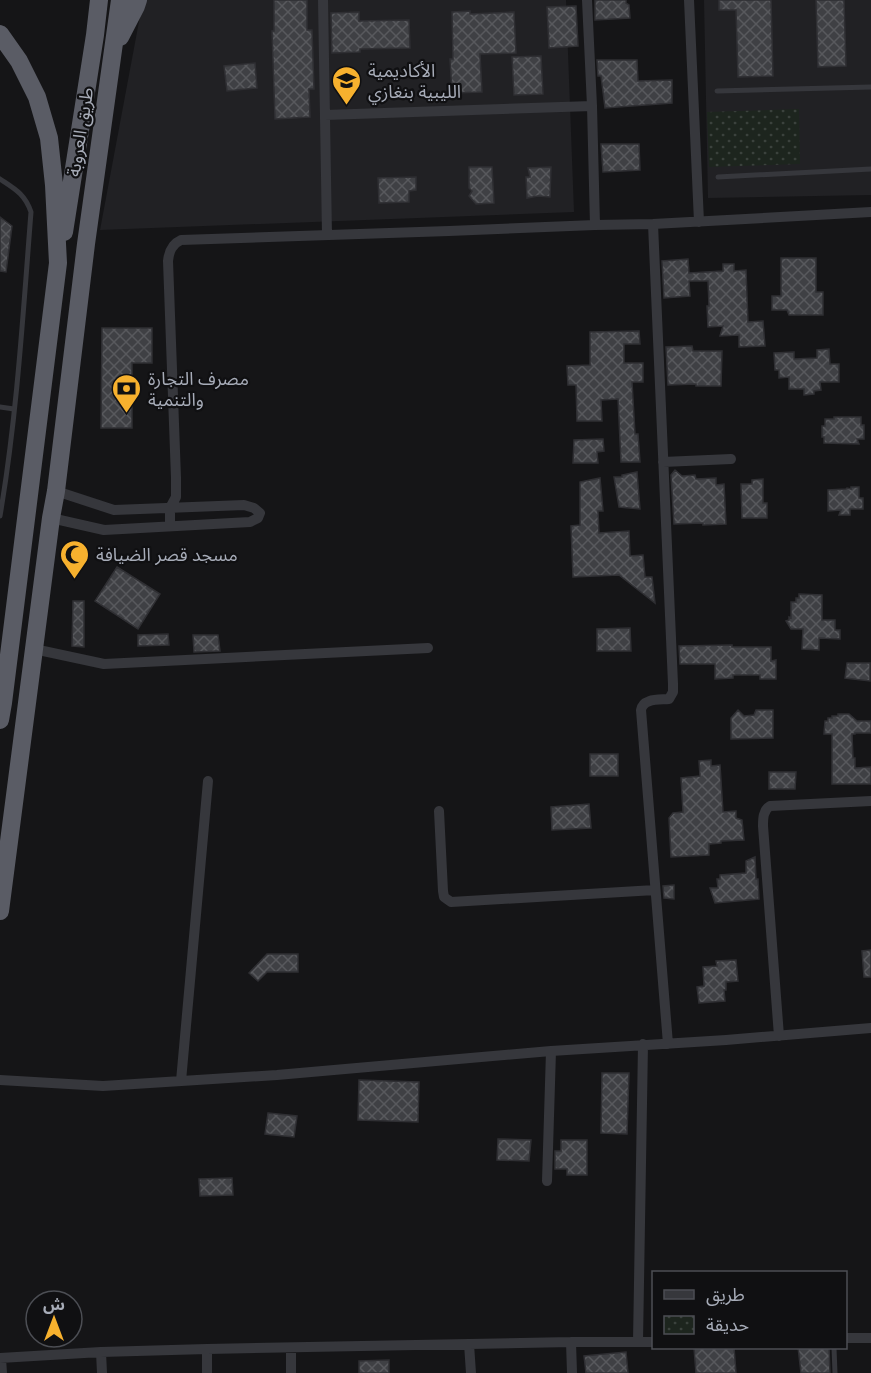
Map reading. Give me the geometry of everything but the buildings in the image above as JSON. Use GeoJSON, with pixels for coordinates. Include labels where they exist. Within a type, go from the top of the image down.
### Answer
{"type":"FeatureCollection","features":[{"type":"Feature","properties":{"kind":"highway","name":"طريق العروبة"},"geometry":{"type":"LineString","coordinates":[[58,263],[74,174],[99,0]]}},
{"type":"Feature","properties":{"kind":"highway"},"geometry":{"type":"LineString","coordinates":[[0,911],[56,491],[86,244],[120,0]]}},
{"type":"Feature","properties":{"kind":"highway"},"geometry":{"type":"LineString","coordinates":[[112,52],[138,0]]}},
{"type":"Feature","properties":{"kind":"highway"},"geometry":{"type":"LineString","coordinates":[[0,34],[19,61],[37,97],[49,138],[58,263],[0,720]]}},
{"type":"Feature","properties":{"kind":"street"},"geometry":{"type":"LineString","coordinates":[[323,0],[327,235]]}},
{"type":"Feature","properties":{"kind":"street"},"geometry":{"type":"LineString","coordinates":[[587,0],[594,225]]}},
{"type":"Feature","properties":{"kind":"street"},"geometry":{"type":"LineString","coordinates":[[689,0],[699,222]]}},
{"type":"Feature","properties":{"kind":"street"},"geometry":{"type":"LineString","coordinates":[[325,115],[592,106]]}},
{"type":"Feature","properties":{"kind":"street"},"geometry":{"type":"LineString","coordinates":[[170,526],[170,508],[176,497],[168,261],[171,249],[181,240],[653,224],[871,212]]}},
{"type":"Feature","properties":{"kind":"street"},"geometry":{"type":"LineString","coordinates":[[653,224],[673,692],[669,699],[644,703],[641,710],[668,1044]]}},
{"type":"Feature","properties":{"kind":"street"},"geometry":{"type":"LineString","coordinates":[[663,462],[732,459]]}},
{"type":"Feature","properties":{"kind":"street"},"geometry":{"type":"LineString","coordinates":[[51,518],[104,530],[115,530],[250,522],[258,518],[260,513],[244,505],[114,510],[56,491]]}},
{"type":"Feature","properties":{"kind":"street"},"geometry":{"type":"LineString","coordinates":[[176,497],[186,507],[187,526]]}},
{"type":"Feature","properties":{"kind":"street"},"geometry":{"type":"LineString","coordinates":[[114,510],[115,530]]}},
{"type":"Feature","properties":{"kind":"street"},"geometry":{"type":"LineString","coordinates":[[34,649],[104,664],[428,648]]}},
{"type":"Feature","properties":{"kind":"street"},"geometry":{"type":"LineString","coordinates":[[181,1081],[208,781]]}},
{"type":"Feature","properties":{"kind":"street"},"geometry":{"type":"LineString","coordinates":[[779,1036],[763,826],[766,808],[871,801]]}},
{"type":"Feature","properties":{"kind":"street"},"geometry":{"type":"LineString","coordinates":[[439,810],[443,891],[444,897],[451,902],[655,890]]}},
{"type":"Feature","properties":{"kind":"street"},"geometry":{"type":"LineString","coordinates":[[0,1080],[103,1086],[278,1075],[551,1051],[871,1028]]}},
{"type":"Feature","properties":{"kind":"street"},"geometry":{"type":"LineString","coordinates":[[638,1342],[643,1044]]}},
{"type":"Feature","properties":{"kind":"street"},"geometry":{"type":"LineString","coordinates":[[547,1181],[551,1051]]}},
{"type":"Feature","properties":{"kind":"street"},"geometry":{"type":"LineString","coordinates":[[847,1338],[871,1338]]}},
{"type":"Feature","properties":{"kind":"street"},"geometry":{"type":"LineString","coordinates":[[571,1342],[573,1373]]}},
{"type":"Feature","properties":{"kind":"street"},"geometry":{"type":"LineString","coordinates":[[2,1373],[1,1358],[101,1352],[652,1342]]}},
{"type":"Feature","properties":{"kind":"street"},"geometry":{"type":"LineString","coordinates":[[470,1344],[471,1373]]}},
{"type":"Feature","properties":{"kind":"street"},"geometry":{"type":"LineString","coordinates":[[291,1348],[291,1373]]}},
{"type":"Feature","properties":{"kind":"street"},"geometry":{"type":"LineString","coordinates":[[207,1349],[207,1373]]}},
{"type":"Feature","properties":{"kind":"street"},"geometry":{"type":"LineString","coordinates":[[101,1352],[102,1373]]}},
{"type":"Feature","properties":{"kind":"lane"},"geometry":{"type":"LineString","coordinates":[[717,91],[871,87]]}},
{"type":"Feature","properties":{"kind":"lane"},"geometry":{"type":"LineString","coordinates":[[718,177],[871,170]]}},
{"type":"Feature","properties":{"kind":"lane"},"geometry":{"type":"LineString","coordinates":[[0,179],[20,192],[28,202],[31,212],[19,365],[6,484],[0,516]]}},
{"type":"Feature","properties":{"kind":"lane"},"geometry":{"type":"LineString","coordinates":[[0,407],[14,409]]}},
{"type":"Feature","properties":{"kind":"lane"},"geometry":{"type":"LineString","coordinates":[[834,1349],[835,1373]]}},
{"type":"Feature","properties":{"kind":"shaded area","name":"الأكاديمية الليبية بنغازي"},"geometry":{"type":"Polygon","coordinates":[[[143,0],[566,0],[574,212],[100,230],[143,0]]]}},
{"type":"Feature","properties":{"kind":"shaded area"},"geometry":{"type":"Polygon","coordinates":[[[704,0],[871,0],[871,195],[708,198],[704,0]]]}},
{"type":"Feature","properties":{"kind":"green space"},"geometry":{"type":"Polygon","coordinates":[[[799,109],[800,164],[709,167],[707,112],[799,109]]]}},
{"type":"Feature","properties":{"kind":"place","name":"الأكاديمية الليبية بنغازي"},"geometry":{"type":"Point","coordinates":[347,106]}},
{"type":"Feature","properties":{"kind":"place","name":"مصرف التجارة والتنمية"},"geometry":{"type":"Point","coordinates":[127,414]}},
{"type":"Feature","properties":{"kind":"place","name":"مسجد قصر الضيافة"},"geometry":{"type":"Point","coordinates":[75,580]}}]}
